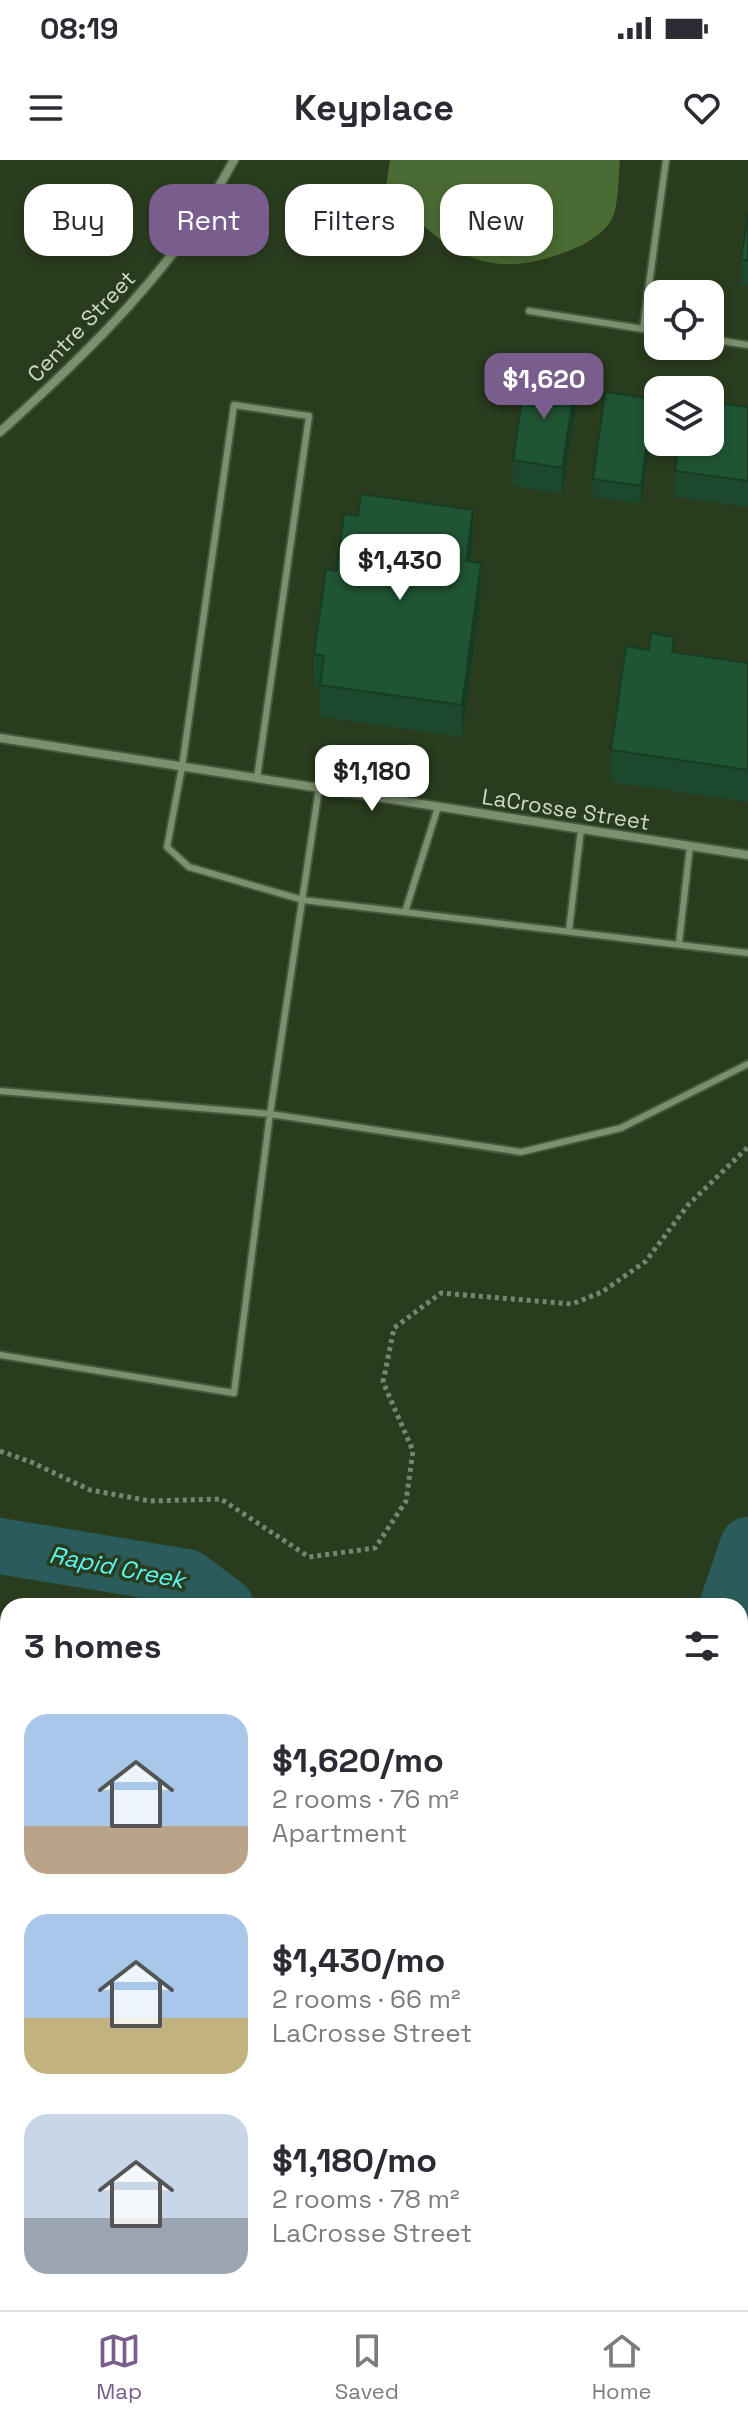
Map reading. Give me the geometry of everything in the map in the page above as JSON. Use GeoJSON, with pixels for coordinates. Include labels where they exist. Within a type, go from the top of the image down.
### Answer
{"type":"FeatureCollection","features":[{"type":"Feature","properties":{"kind":"street","name":"Centre Street"},"geometry":{"type":"LineString","coordinates":[[0,432],[69,370],[176,250],[234,160]]}},
{"type":"Feature","properties":{"kind":"street","name":"LaCrosse Street"},"geometry":{"type":"LineString","coordinates":[[0,738],[748,855]]}},
{"type":"Feature","properties":{"kind":"lane"},"geometry":{"type":"LineString","coordinates":[[529,311],[643,329],[666,160]]}},
{"type":"Feature","properties":{"kind":"lane"},"geometry":{"type":"LineString","coordinates":[[724,341],[748,345]]}},
{"type":"Feature","properties":{"kind":"lane"},"geometry":{"type":"LineString","coordinates":[[257,778],[309,416],[234,405],[182,767],[167,847],[189,867],[303,900],[748,953]]}},
{"type":"Feature","properties":{"kind":"lane"},"geometry":{"type":"LineString","coordinates":[[0,1355],[234,1393],[270,1114],[319,788]]}},
{"type":"Feature","properties":{"kind":"lane"},"geometry":{"type":"LineString","coordinates":[[405,912],[438,807]]}},
{"type":"Feature","properties":{"kind":"lane"},"geometry":{"type":"LineString","coordinates":[[569,930],[581,829]]}},
{"type":"Feature","properties":{"kind":"lane"},"geometry":{"type":"LineString","coordinates":[[679,943],[690,846]]}},
{"type":"Feature","properties":{"kind":"lane"},"geometry":{"type":"LineString","coordinates":[[0,1091],[270,1114],[521,1152],[621,1128],[748,1064]]}},
{"type":"Feature","properties":{"kind":"path"},"geometry":{"type":"LineString","coordinates":[[0,1451],[90,1490],[150,1501],[221,1499],[309,1557],[375,1548],[406,1501],[413,1451],[383,1382],[394,1328],[441,1293],[572,1304],[602,1292],[646,1261],[688,1205],[748,1147]]}},
{"type":"Feature","properties":{"kind":"green space"},"geometry":{"type":"Polygon","coordinates":[[[390,160],[620,160],[616,208],[611,221],[588,242],[553,256],[553,184],[440,184],[440,238],[424,226],[424,184],[386,184],[390,160]]]}},
{"type":"Feature","properties":{"kind":"green space"},"geometry":{"type":"Polygon","coordinates":[[[469,256],[553,256],[505,264],[469,256]]]}},
{"type":"Feature","properties":{"kind":"building"},"geometry":{"type":"Polygon","coordinates":[[[748,214],[748,261],[741,259],[748,214]]]}},
{"type":"Feature","properties":{"kind":"building"},"geometry":{"type":"Polygon","coordinates":[[[526,374],[576,381],[562,468],[513,460],[526,374]]]}},
{"type":"Feature","properties":{"kind":"building"},"geometry":{"type":"Polygon","coordinates":[[[605,392],[644,398],[645,456],[641,486],[593,479],[605,392]]]}},
{"type":"Feature","properties":{"kind":"building"},"geometry":{"type":"Polygon","coordinates":[[[724,404],[748,407],[748,481],[675,471],[677,456],[724,456],[724,404]]]}},
{"type":"Feature","properties":{"kind":"building"},"geometry":{"type":"Polygon","coordinates":[[[361,494],[473,510],[466,561],[481,563],[462,705],[320,685],[324,656],[314,654],[326,569],[336,571],[344,514],[358,516],[361,494]]]}},
{"type":"Feature","properties":{"kind":"building"},"geometry":{"type":"Polygon","coordinates":[[[651,633],[674,637],[672,652],[748,663],[748,770],[611,750],[626,646],[649,650],[651,633]]]}},
{"type":"Feature","properties":{"kind":"waterway","name":"Rapid Creek"},"geometry":{"type":"LineString","coordinates":[[730,1598],[748,1545]]}},
{"type":"Feature","properties":{"kind":"waterway","name":"Rapid Creek"},"geometry":{"type":"LineString","coordinates":[[0,1546],[187,1577],[215,1598]]}}]}
